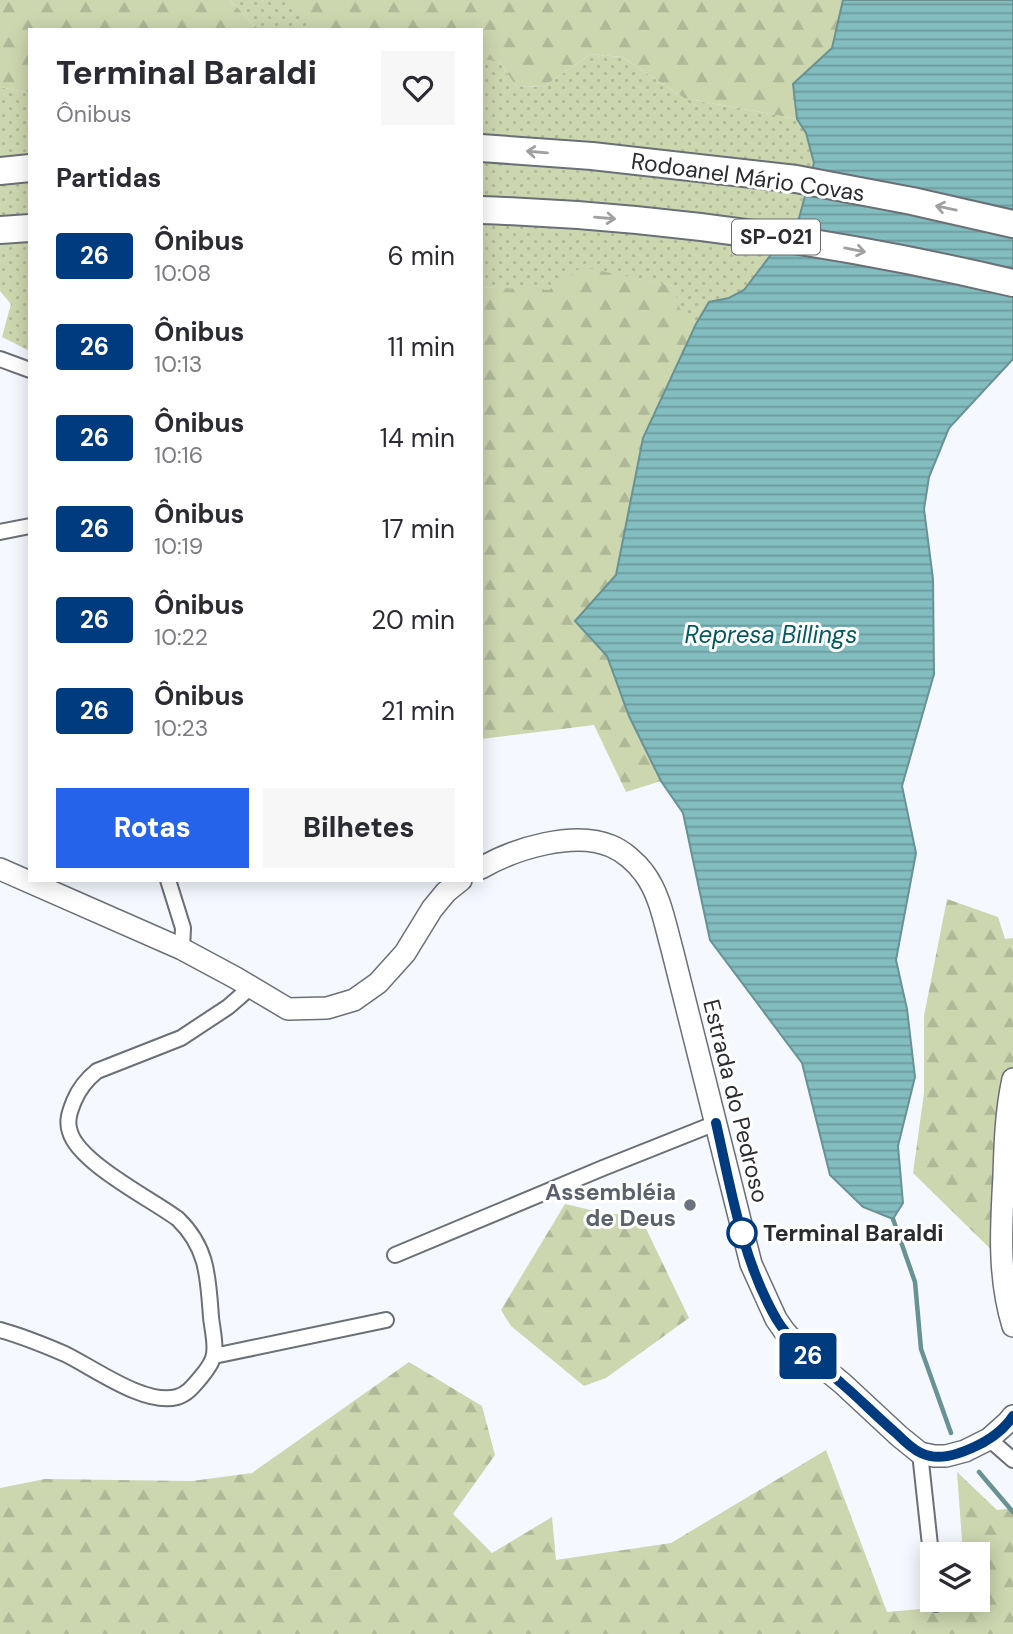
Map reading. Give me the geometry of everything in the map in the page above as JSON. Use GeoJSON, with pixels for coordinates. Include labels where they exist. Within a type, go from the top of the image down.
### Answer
{"type":"FeatureCollection","features":[{"type":"Feature","properties":{"kind":"highway","name":"Rodoanel Mário Covas"},"geometry":{"type":"LineString","coordinates":[[483,148],[592,156],[796,179],[1013,224]]}},
{"type":"Feature","properties":{"kind":"highway"},"geometry":{"type":"LineString","coordinates":[[0,171],[28,167]]}},
{"type":"Feature","properties":{"kind":"highway","name":"SP-021"},"geometry":{"type":"LineString","coordinates":[[483,210],[537,212],[713,228],[934,264],[1013,283]]}},
{"type":"Feature","properties":{"kind":"highway"},"geometry":{"type":"LineString","coordinates":[[0,230],[28,228]]}},
{"type":"Feature","properties":{"kind":"main road","name":"Estrada do Pedroso"},"geometry":{"type":"LineString","coordinates":[[483,867],[510,853],[540,845],[561,841],[589,841],[610,846],[627,856],[643,872],[657,898],[668,936],[751,1264],[776,1319],[804,1352],[920,1453]]}},
{"type":"Feature","properties":{"kind":"main road"},"geometry":{"type":"LineString","coordinates":[[0,869],[28,881]]}},
{"type":"Feature","properties":{"kind":"main road"},"geometry":{"type":"LineString","coordinates":[[30,882],[182,949],[288,1009],[327,1008],[354,1000],[378,983],[398,961],[440,889],[456,882]]}},
{"type":"Feature","properties":{"kind":"main road"},"geometry":{"type":"LineString","coordinates":[[1013,1079],[1006,1117],[1000,1236],[1001,1263],[1013,1326]]}},
{"type":"Feature","properties":{"kind":"main road"},"geometry":{"type":"LineString","coordinates":[[920,1453],[946,1457],[965,1451],[989,1439],[1009,1423],[1013,1416]]}},
{"type":"Feature","properties":{"kind":"street"},"geometry":{"type":"LineString","coordinates":[[0,359],[28,368]]}},
{"type":"Feature","properties":{"kind":"street"},"geometry":{"type":"LineString","coordinates":[[0,532],[28,526]]}},
{"type":"Feature","properties":{"kind":"street"},"geometry":{"type":"LineString","coordinates":[[169,882],[183,928],[182,949]]}},
{"type":"Feature","properties":{"kind":"street"},"geometry":{"type":"LineString","coordinates":[[0,1330],[26,1337],[125,1386],[163,1399],[179,1397],[189,1391],[206,1370],[214,1356],[208,1279],[196,1240],[178,1219],[100,1167],[80,1149],[71,1135],[69,1113],[89,1077],[181,1038],[228,1007],[251,987]]}},
{"type":"Feature","properties":{"kind":"street"},"geometry":{"type":"LineString","coordinates":[[395,1255],[716,1123]]}},
{"type":"Feature","properties":{"kind":"street"},"geometry":{"type":"LineString","coordinates":[[214,1356],[386,1320]]}},
{"type":"Feature","properties":{"kind":"street"},"geometry":{"type":"LineString","coordinates":[[989,1439],[1013,1460]]}},
{"type":"Feature","properties":{"kind":"street"},"geometry":{"type":"LineString","coordinates":[[920,1453],[930,1542]]}},
{"type":"Feature","properties":{"kind":"green space"},"geometry":{"type":"Polygon","coordinates":[[[0,0],[230,0],[257,28],[28,28],[28,93],[0,87],[0,0]]]}},
{"type":"Feature","properties":{"kind":"green space"},"geometry":{"type":"Polygon","coordinates":[[[230,0],[291,0],[321,28],[257,28],[230,0]]]}},
{"type":"Feature","properties":{"kind":"green space"},"geometry":{"type":"Polygon","coordinates":[[[291,0],[843,0],[832,48],[793,84],[797,119],[684,98],[622,57],[591,54],[543,87],[516,86],[498,60],[483,60],[483,28],[321,28],[292,4],[291,0]]]}},
{"type":"Feature","properties":{"kind":"green space"},"geometry":{"type":"Polygon","coordinates":[[[591,54],[622,57],[684,98],[797,119],[806,133],[814,163],[799,218],[744,290],[729,298],[709,302],[696,324],[679,309],[673,286],[582,268],[549,291],[483,287],[483,60],[498,60],[516,86],[543,87],[591,54]]]}},
{"type":"Feature","properties":{"kind":"green space"},"geometry":{"type":"Polygon","coordinates":[[[0,87],[28,93],[28,350],[2,337],[11,304],[0,291],[0,87]]]}},
{"type":"Feature","properties":{"kind":"green space"},"geometry":{"type":"Polygon","coordinates":[[[582,267],[673,286],[680,309],[696,324],[643,438],[616,575],[575,621],[607,656],[629,716],[661,781],[626,792],[594,725],[483,739],[483,287],[549,290],[582,267]]]}},
{"type":"Feature","properties":{"kind":"green space"},"geometry":{"type":"Polygon","coordinates":[[[947,899],[998,917],[1005,939],[1013,938],[1013,1273],[913,1173],[924,1093],[924,1016],[947,899]]]}},
{"type":"Feature","properties":{"kind":"green space"},"geometry":{"type":"Polygon","coordinates":[[[565,1204],[608,1214],[639,1214],[689,1318],[606,1378],[584,1386],[511,1326],[501,1310],[565,1204]]]}},
{"type":"Feature","properties":{"kind":"green space"},"geometry":{"type":"Polygon","coordinates":[[[409,1362],[482,1406],[495,1455],[453,1514],[492,1553],[552,1517],[556,1560],[671,1543],[826,1450],[887,1612],[920,1609],[920,1612],[990,1612],[990,1542],[962,1542],[957,1472],[997,1510],[1013,1508],[1013,1634],[0,1634],[0,1488],[45,1479],[192,1481],[252,1473],[409,1362]]]}},
{"type":"Feature","properties":{"kind":"water","name":"Represa Billings"},"geometry":{"type":"Polygon","coordinates":[[[843,0],[1013,0],[1013,359],[949,428],[929,477],[924,509],[933,579],[934,674],[902,786],[916,853],[896,960],[907,1009],[915,1077],[898,1146],[903,1203],[893,1219],[863,1207],[830,1175],[802,1063],[710,940],[683,813],[661,781],[629,716],[607,656],[575,621],[616,575],[643,438],[696,324],[709,302],[729,298],[744,290],[799,218],[814,163],[806,133],[797,119],[793,84],[832,48],[843,0]]]}},
{"type":"Feature","properties":{"kind":"waterway"},"geometry":{"type":"LineString","coordinates":[[893,1219],[915,1282],[921,1349],[951,1433]]}},
{"type":"Feature","properties":{"kind":"waterway"},"geometry":{"type":"LineString","coordinates":[[979,1472],[1013,1512]]}},
{"type":"Feature","properties":{"kind":"bus line","name":"26"},"geometry":{"type":"LineString","coordinates":[[716,1123],[751,1264],[776,1319],[804,1352],[920,1453],[946,1457],[955,1455],[998,1433],[1013,1416]]}},
{"type":"Feature","properties":{"kind":"place","name":"Assembléia de Deus"},"geometry":{"type":"Point","coordinates":[690,1205]}},
{"type":"Feature","properties":{"kind":"place","name":"Terminal Baraldi"},"geometry":{"type":"Point","coordinates":[742,1233]}}]}
